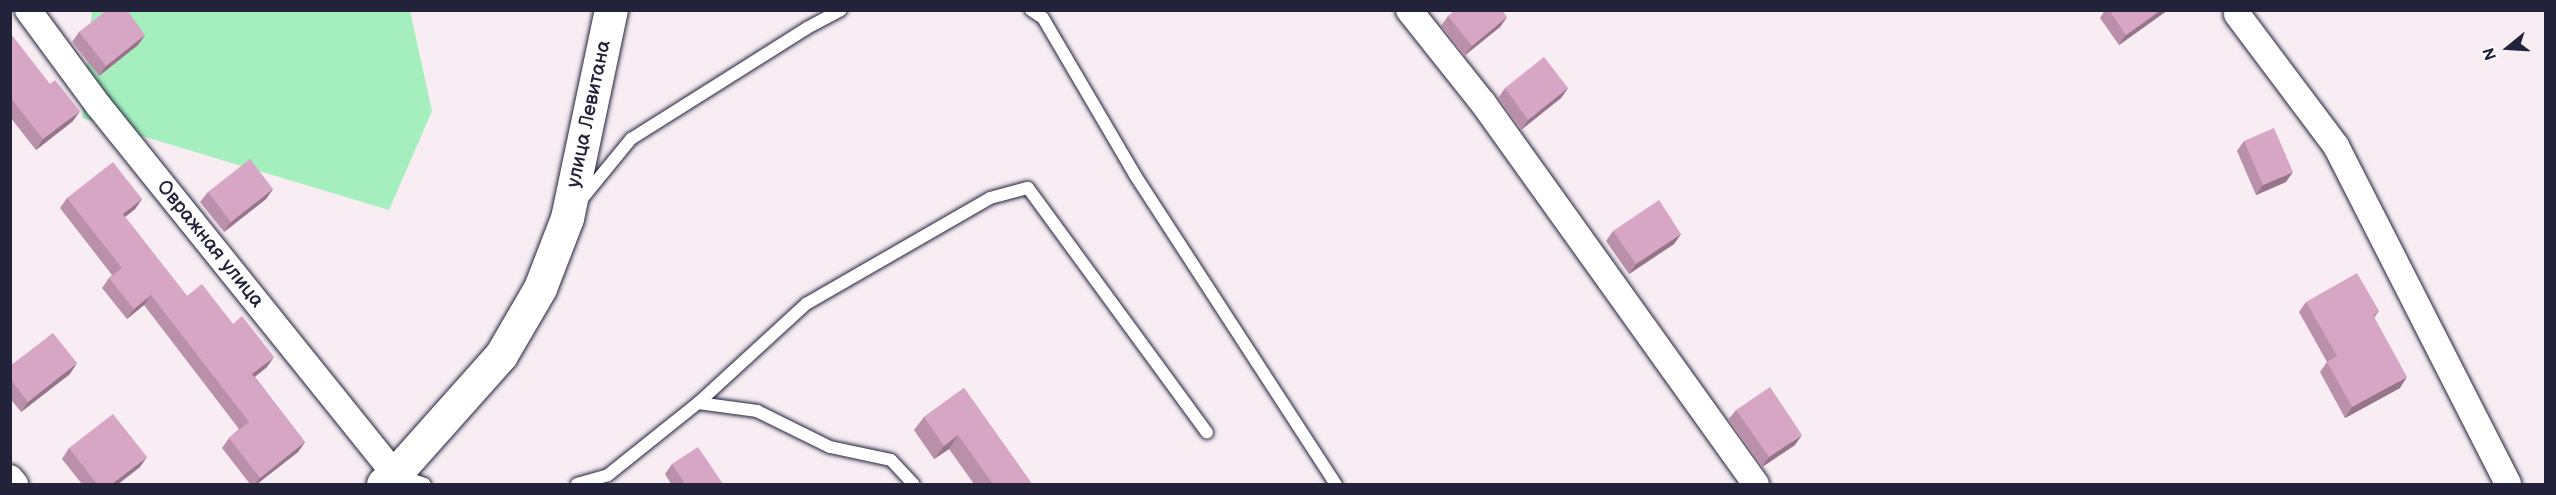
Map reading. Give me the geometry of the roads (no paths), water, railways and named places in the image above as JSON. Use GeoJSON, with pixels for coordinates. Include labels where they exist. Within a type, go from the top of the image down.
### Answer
{"type":"FeatureCollection","features":[{"type":"Feature","properties":{"kind":"main road","name":"улица Левитана"},"geometry":{"type":"LineString","coordinates":[[401,481],[501,355],[540,288],[567,218],[611,10]]}},
{"type":"Feature","properties":{"kind":"street","name":"Овражная улица"},"geometry":{"type":"LineString","coordinates":[[28,10],[98,105],[401,481]]}},
{"type":"Feature","properties":{"kind":"street"},"geometry":{"type":"LineString","coordinates":[[1409,10],[1490,113],[1756,484]]}},
{"type":"Feature","properties":{"kind":"street"},"geometry":{"type":"LineString","coordinates":[[2237,14],[2336,146],[2508,484]]}},
{"type":"Feature","properties":{"kind":"street"},"geometry":{"type":"LineString","coordinates":[[10,478],[15,484]]}},
{"type":"Feature","properties":{"kind":"lane"},"geometry":{"type":"LineString","coordinates":[[567,218],[631,139],[807,28],[841,10]]}},
{"type":"Feature","properties":{"kind":"lane"},"geometry":{"type":"LineString","coordinates":[[1030,10],[1043,18],[1136,175],[1336,484]]}},
{"type":"Feature","properties":{"kind":"lane"},"geometry":{"type":"LineString","coordinates":[[577,484],[612,480],[806,304],[990,198],[1028,188],[1207,433]]}},
{"type":"Feature","properties":{"kind":"lane"},"geometry":{"type":"LineString","coordinates":[[698,403],[757,411],[830,447],[891,460],[913,484]]}}]}
